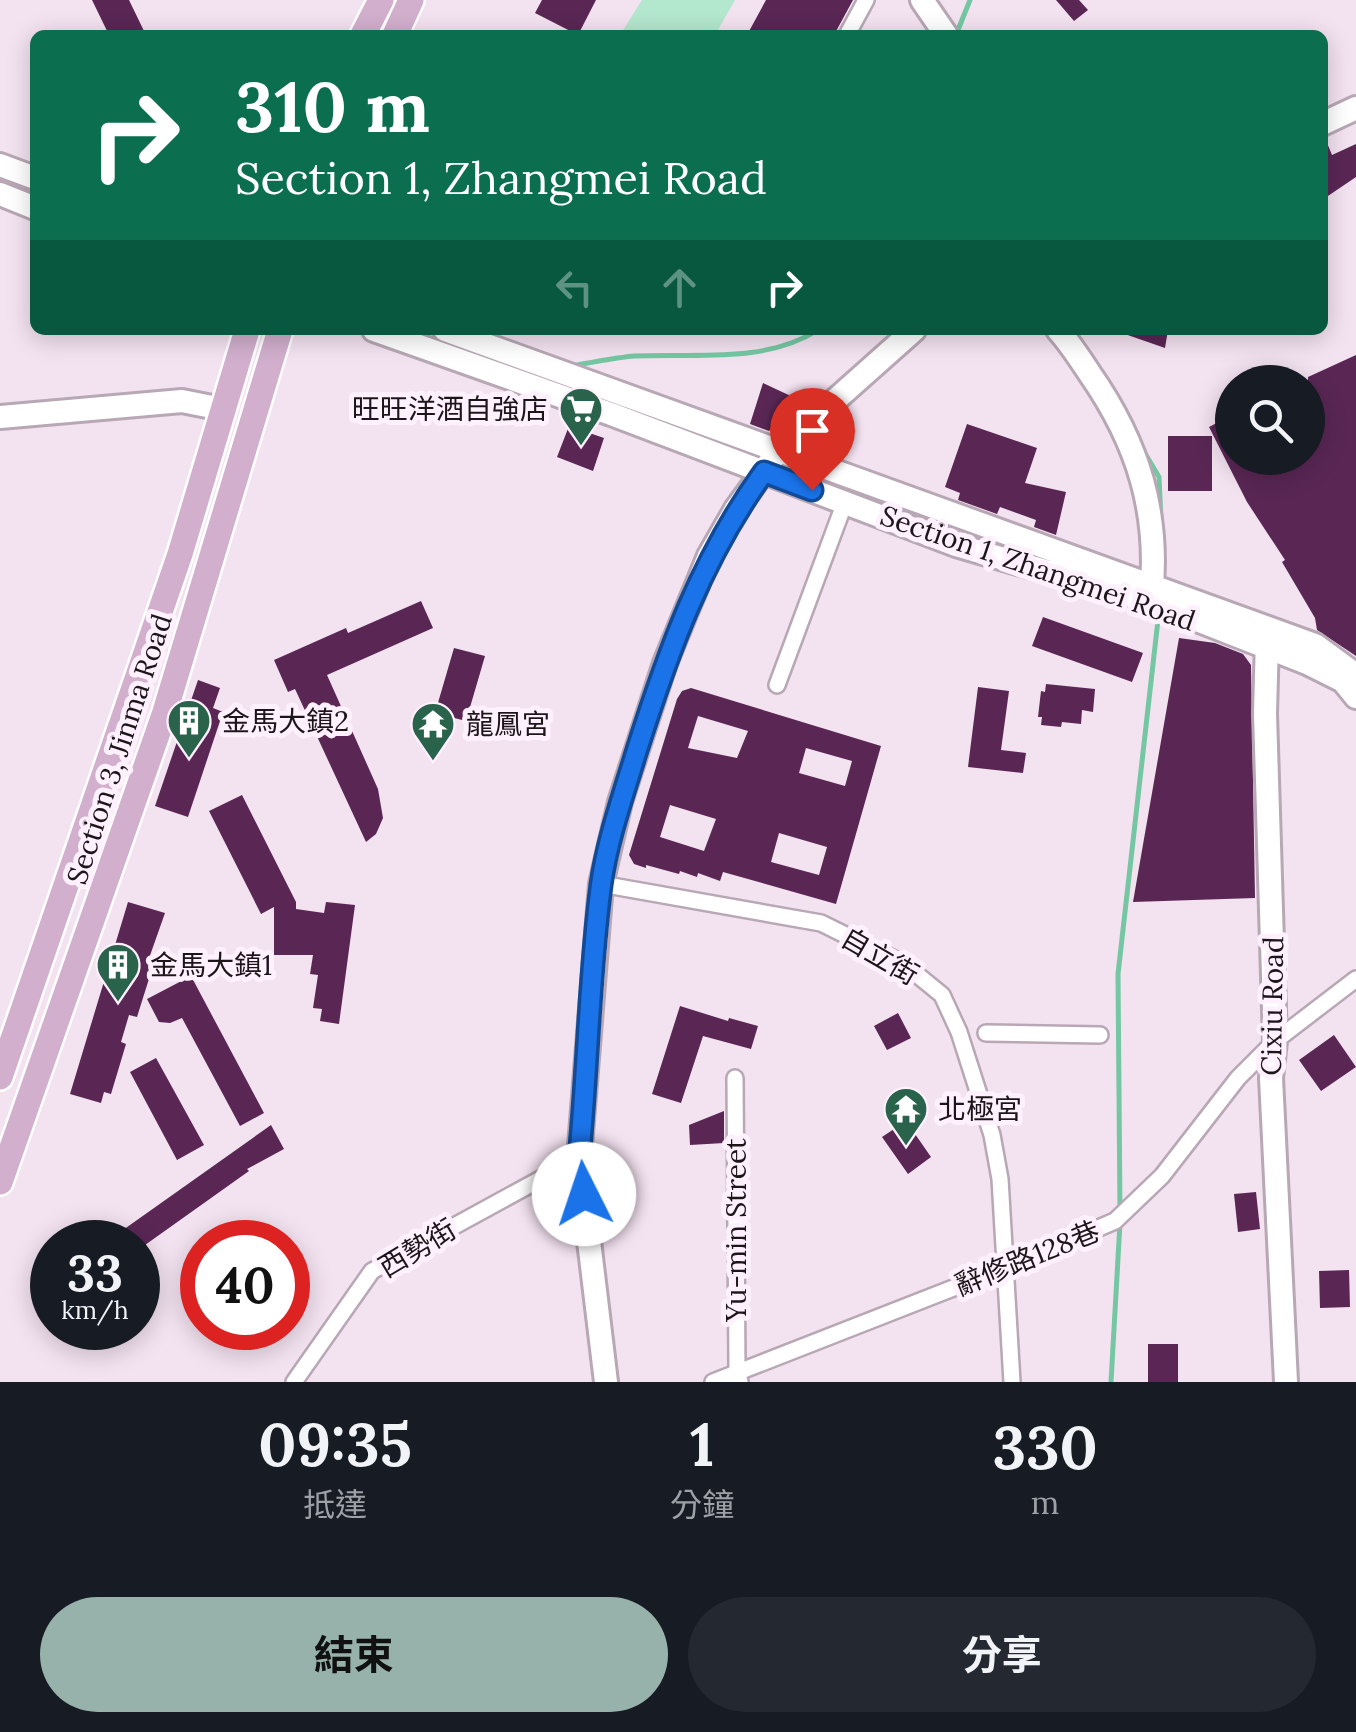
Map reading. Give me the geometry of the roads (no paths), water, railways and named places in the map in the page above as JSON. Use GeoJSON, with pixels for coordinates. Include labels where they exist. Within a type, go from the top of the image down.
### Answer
{"type":"FeatureCollection","features":[{"type":"Feature","properties":{"kind":"main road"},"geometry":{"type":"LineString","coordinates":[[366,30],[382,0]]}},
{"type":"Feature","properties":{"kind":"main road"},"geometry":{"type":"LineString","coordinates":[[396,30],[410,0]]}},
{"type":"Feature","properties":{"kind":"main road","name":"Section 3, Jinma Road"},"geometry":{"type":"LineString","coordinates":[[0,1077],[180,554],[245,335]]}},
{"type":"Feature","properties":{"kind":"main road","name":"Section 3, Jinma Road"},"geometry":{"type":"LineString","coordinates":[[0,1182],[164,715],[278,335]]}},
{"type":"Feature","properties":{"kind":"street"},"geometry":{"type":"LineString","coordinates":[[851,30],[866,0]]}},
{"type":"Feature","properties":{"kind":"street"},"geometry":{"type":"LineString","coordinates":[[922,0],[943,30]]}},
{"type":"Feature","properties":{"kind":"street"},"geometry":{"type":"LineString","coordinates":[[1328,121],[1356,108]]}},
{"type":"Feature","properties":{"kind":"street"},"geometry":{"type":"LineString","coordinates":[[0,165],[30,176]]}},
{"type":"Feature","properties":{"kind":"street"},"geometry":{"type":"LineString","coordinates":[[0,194],[30,206]]}},
{"type":"Feature","properties":{"kind":"street","name":"Section 1, Zhangmei Road"},"geometry":{"type":"LineString","coordinates":[[388,335],[956,545],[1152,593]]}},
{"type":"Feature","properties":{"kind":"street","name":"Section 1, Zhangmei Road"},"geometry":{"type":"LineString","coordinates":[[458,335],[1152,593],[1267,640],[1343,681],[1356,697]]}},
{"type":"Feature","properties":{"kind":"street"},"geometry":{"type":"LineString","coordinates":[[606,1382],[579,1158],[601,884],[620,802],[665,663],[709,556],[736,509],[778,451],[908,335]]}},
{"type":"Feature","properties":{"kind":"street"},"geometry":{"type":"LineString","coordinates":[[1062,335],[1116,412],[1135,451],[1152,544],[1152,593]]}},
{"type":"Feature","properties":{"kind":"street"},"geometry":{"type":"LineString","coordinates":[[0,417],[182,401],[222,409]]}},
{"type":"Feature","properties":{"kind":"street"},"geometry":{"type":"LineString","coordinates":[[776,685],[845,502]]}},
{"type":"Feature","properties":{"kind":"street","name":"Section 1, Zhangmei Road"},"geometry":{"type":"LineString","coordinates":[[1267,640],[1315,645],[1356,675]]}},
{"type":"Feature","properties":{"kind":"street","name":"Cixiu Road"},"geometry":{"type":"LineString","coordinates":[[1267,640],[1265,714],[1275,1041],[1270,1078],[1286,1382]]}},
{"type":"Feature","properties":{"kind":"street","name":"自立街"},"geometry":{"type":"LineString","coordinates":[[601,884],[821,923],[904,964],[942,995],[992,1135],[1000,1179],[1012,1382]]}},
{"type":"Feature","properties":{"kind":"street","name":"辭修路128巷"},"geometry":{"type":"LineString","coordinates":[[713,1382],[738,1376],[1008,1268],[1115,1221],[1162,1176],[1238,1078],[1275,1041],[1356,979]]}},
{"type":"Feature","properties":{"kind":"street"},"geometry":{"type":"LineString","coordinates":[[986,1033],[1100,1035]]}},
{"type":"Feature","properties":{"kind":"street","name":"Yu-min Street"},"geometry":{"type":"LineString","coordinates":[[735,1078],[738,1376]]}},
{"type":"Feature","properties":{"kind":"street","name":"西勢街"},"geometry":{"type":"LineString","coordinates":[[294,1382],[372,1271],[579,1158]]}},
{"type":"Feature","properties":{"kind":"waterway"},"geometry":{"type":"LineString","coordinates":[[958,30],[970,0]]}},
{"type":"Feature","properties":{"kind":"waterway"},"geometry":{"type":"LineString","coordinates":[[572,366],[634,356],[752,352],[808,335]]}},
{"type":"Feature","properties":{"kind":"waterway"},"geometry":{"type":"LineString","coordinates":[[1143,450],[1159,477],[1161,520]]}},
{"type":"Feature","properties":{"kind":"waterway"},"geometry":{"type":"LineString","coordinates":[[1120,1212],[1118,974],[1159,611]]}},
{"type":"Feature","properties":{"kind":"waterway"},"geometry":{"type":"LineString","coordinates":[[1111,1382],[1120,1223]]}},
{"type":"Feature","properties":{"kind":"place","name":"旺旺洋酒自強店"},"geometry":{"type":"Point","coordinates":[581,447]}},
{"type":"Feature","properties":{"kind":"place","name":"金馬大鎮2"},"geometry":{"type":"Point","coordinates":[189,759]}},
{"type":"Feature","properties":{"kind":"place","name":"龍鳳宮"},"geometry":{"type":"Point","coordinates":[433,762]}},
{"type":"Feature","properties":{"kind":"place","name":"金馬大鎮1"},"geometry":{"type":"Point","coordinates":[118,1003]}},
{"type":"Feature","properties":{"kind":"place","name":"北極宮"},"geometry":{"type":"Point","coordinates":[906,1147]}}]}
